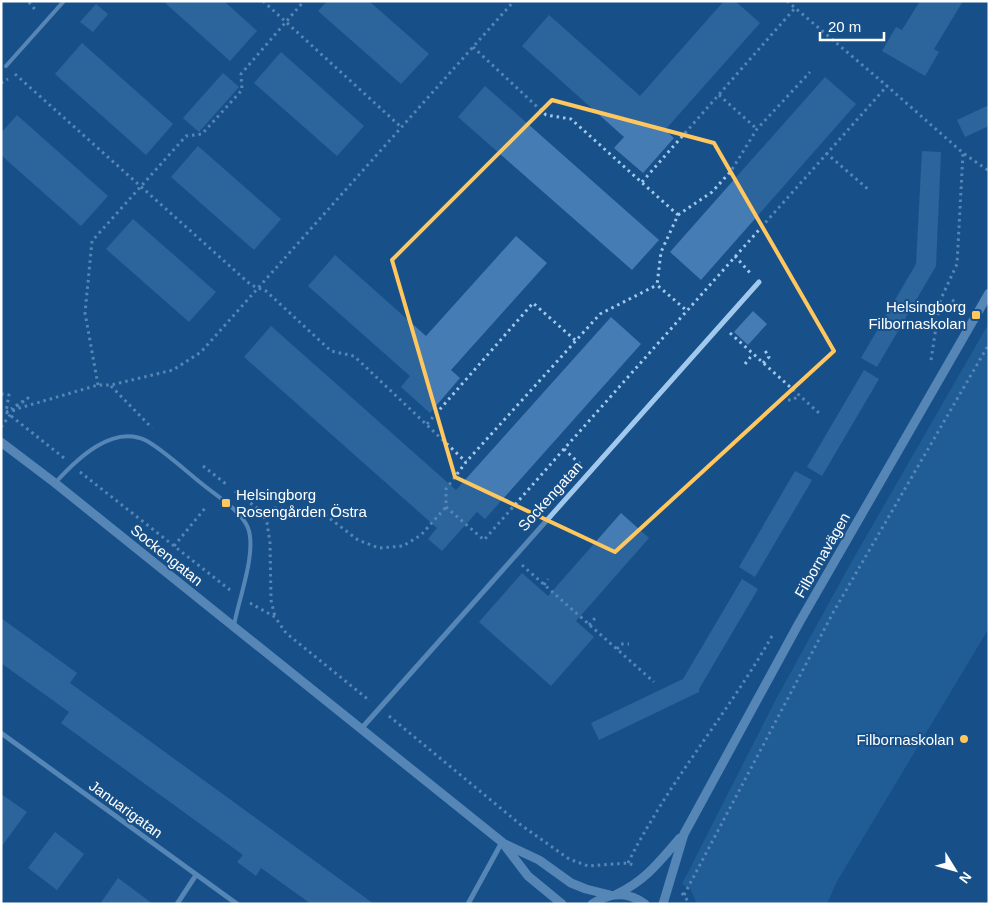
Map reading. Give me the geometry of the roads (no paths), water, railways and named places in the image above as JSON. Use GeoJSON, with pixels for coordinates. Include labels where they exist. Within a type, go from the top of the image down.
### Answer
{"type":"FeatureCollection","features":[{"type":"Feature","properties":{"kind":"street","name":"Sockengatan"},"geometry":{"type":"LineString","coordinates":[[361,729],[759,282]]}},
{"type":"Feature","properties":{"kind":"street","name":"Filbornavägen"},"geometry":{"type":"LineString","coordinates":[[663,904],[684,834],[799,623],[989,293]]}},
{"type":"Feature","properties":{"kind":"street","name":"Sockengatan"},"geometry":{"type":"LineString","coordinates":[[1,442],[55,483],[502,842],[539,860],[571,883],[586,889],[613,895]]}},
{"type":"Feature","properties":{"kind":"street","name":"Januarigatan"},"geometry":{"type":"LineString","coordinates":[[1,733],[237,904]]}},
{"type":"Feature","properties":{"kind":"street","name":"Filbornavägen"},"geometry":{"type":"LineString","coordinates":[[592,904],[632,887],[649,874],[684,834]]}},
{"type":"Feature","properties":{"kind":"street","name":"Sockengatan"},"geometry":{"type":"LineString","coordinates":[[502,842],[528,876],[562,904]]}},
{"type":"Feature","properties":{"kind":"street"},"geometry":{"type":"LineString","coordinates":[[468,904],[502,842]]}},
{"type":"Feature","properties":{"kind":"street"},"geometry":{"type":"LineString","coordinates":[[177,904],[196,875]]}},
{"type":"Feature","properties":{"kind":"street"},"geometry":{"type":"LineString","coordinates":[[613,895],[630,896],[644,904]]}},
{"type":"Feature","properties":{"kind":"lane"},"geometry":{"type":"LineString","coordinates":[[6,66],[64,1]]}},
{"type":"Feature","properties":{"kind":"lane"},"geometry":{"type":"LineString","coordinates":[[55,483],[72,465],[99,445],[126,437],[139,438],[148,441],[240,515],[248,527],[251,546],[250,558],[233,627]]}},
{"type":"Feature","properties":{"kind":"place","name":"Helsingborg Filbornaskolan"},"geometry":{"type":"Point","coordinates":[976,315]}},
{"type":"Feature","properties":{"kind":"place","name":"Helsingborg Rosengården Östra"},"geometry":{"type":"Point","coordinates":[226,503]}},
{"type":"Feature","properties":{"kind":"place","name":"Filbornaskolan"},"geometry":{"type":"Point","coordinates":[964,739]}}]}
